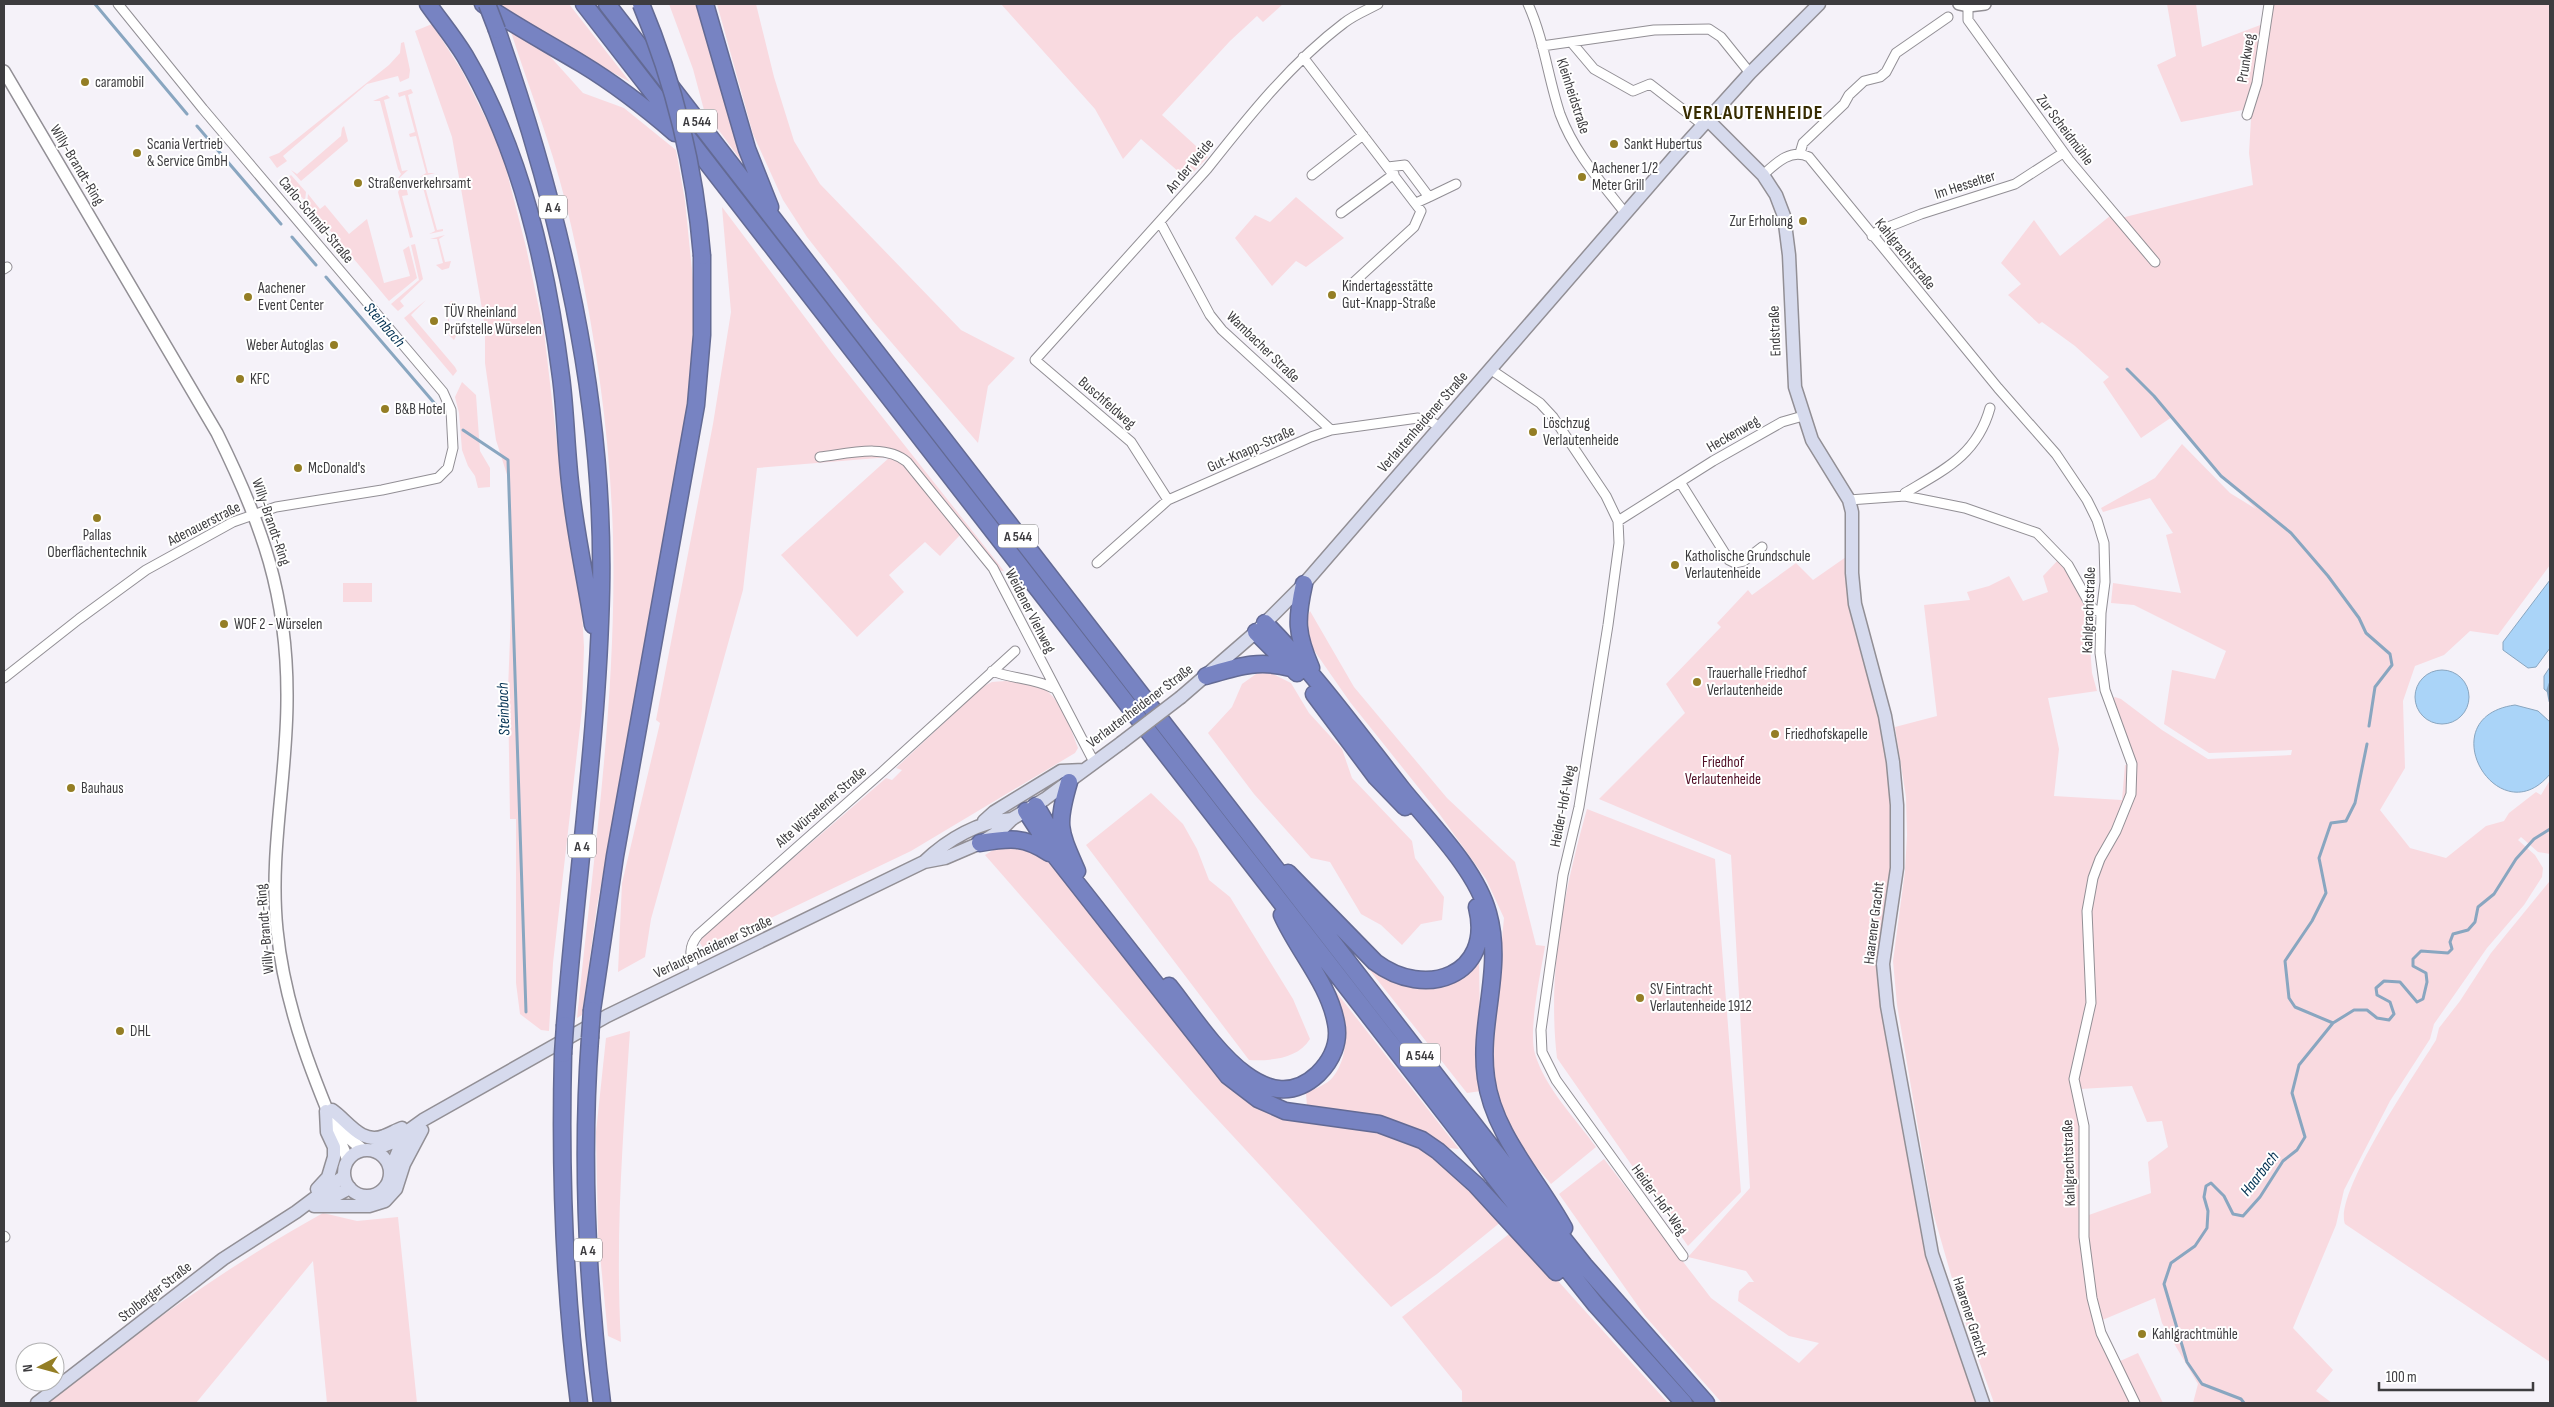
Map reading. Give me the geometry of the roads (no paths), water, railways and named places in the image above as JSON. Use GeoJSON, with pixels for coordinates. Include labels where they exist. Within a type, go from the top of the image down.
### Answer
{"type":"FeatureCollection","features":[{"type":"Feature","properties":{"kind":"highway"},"geometry":{"type":"LineString","coordinates":[[428,4],[464,55],[499,123],[519,177],[532,226],[547,294],[561,376],[570,488],[598,667]]}},
{"type":"Feature","properties":{"kind":"highway"},"geometry":{"type":"LineString","coordinates":[[485,4],[621,91],[650,112],[702,156]]}},
{"type":"Feature","properties":{"kind":"highway","name":"A 4"},"geometry":{"type":"LineString","coordinates":[[485,4],[497,30],[523,104],[551,199],[569,280],[588,388],[597,460],[601,588],[598,667],[563,1054],[562,1194],[568,1287],[580,1403]]}},
{"type":"Feature","properties":{"kind":"highway","name":"A 544"},"geometry":{"type":"LineString","coordinates":[[584,4],[1516,1205],[1596,1305],[1684,1403]]}},
{"type":"Feature","properties":{"kind":"highway","name":"A 544"},"geometry":{"type":"LineString","coordinates":[[607,4],[1256,845],[1584,1265],[1706,1403]]}},
{"type":"Feature","properties":{"kind":"highway","name":"A 4"},"geometry":{"type":"LineString","coordinates":[[602,1403],[590,1302],[585,1199],[585,1130],[592,1010],[614,856],[694,414],[702,335],[702,256],[694,187],[681,122],[662,59],[641,4]]}},
{"type":"Feature","properties":{"kind":"highway"},"geometry":{"type":"LineString","coordinates":[[705,4],[747,149],[779,228]]}},
{"type":"Feature","properties":{"kind":"highway"},"geometry":{"type":"LineString","coordinates":[[1304,584],[1297,624],[1303,649],[1317,681]]}},
{"type":"Feature","properties":{"kind":"highway"},"geometry":{"type":"LineString","coordinates":[[1256,845],[1307,890],[1375,962],[1391,973],[1417,981],[1439,979],[1458,970],[1474,953],[1480,935],[1478,909],[1459,872],[1437,842],[1376,777],[1260,627]]}},
{"type":"Feature","properties":{"kind":"highway"},"geometry":{"type":"LineString","coordinates":[[1260,627],[1317,681],[1443,840],[1478,888],[1488,912],[1495,959],[1485,1049],[1488,1089],[1506,1135],[1549,1200],[1584,1265]]}},
{"type":"Feature","properties":{"kind":"highway"},"geometry":{"type":"LineString","coordinates":[[1206,676],[1257,663],[1274,663],[1293,669]]}},
{"type":"Feature","properties":{"kind":"highway"},"geometry":{"type":"LineString","coordinates":[[1069,782],[1062,804],[1060,826],[1078,871]]}},
{"type":"Feature","properties":{"kind":"highway"},"geometry":{"type":"LineString","coordinates":[[1024,812],[1078,871],[1234,1066],[1249,1078],[1267,1087],[1291,1088],[1310,1080],[1324,1067],[1331,1058],[1338,1034],[1327,995],[1291,935],[1271,889]]}},
{"type":"Feature","properties":{"kind":"highway"},"geometry":{"type":"LineString","coordinates":[[1024,812],[1056,857],[1212,1058],[1234,1081],[1258,1099],[1285,1111],[1379,1124],[1422,1140],[1438,1151],[1476,1184],[1560,1275],[1596,1305]]}},
{"type":"Feature","properties":{"kind":"highway"},"geometry":{"type":"LineString","coordinates":[[980,843],[1022,839],[1030,841],[1056,857]]}},
{"type":"Feature","properties":{"kind":"main road","name":"Verlautenheidener Straße"},"geometry":{"type":"LineString","coordinates":[[419,1127],[440,1112],[607,1016],[924,862],[945,858],[980,843],[1069,782],[1181,697],[1260,627],[1304,584],[1706,122],[1750,73],[1819,4]]}},
{"type":"Feature","properties":{"kind":"main road","name":"Endstraße"},"geometry":{"type":"LineString","coordinates":[[1706,122],[1763,175],[1776,195],[1784,216],[1789,256],[1792,362],[1795,387],[1802,416],[1812,440],[1849,500]]}},
{"type":"Feature","properties":{"kind":"main road","name":"Haarener Gracht"},"geometry":{"type":"LineString","coordinates":[[1849,500],[1853,519],[1852,573],[1855,604],[1885,716],[1897,805],[1897,868],[1883,964],[1886,1006],[1932,1254],[1983,1403]]}},
{"type":"Feature","properties":{"kind":"main road"},"geometry":{"type":"LineString","coordinates":[[980,825],[994,812],[1061,771],[1084,770]]}},
{"type":"Feature","properties":{"kind":"main road","name":"Verlautenheidener Straße"},"geometry":{"type":"LineString","coordinates":[[924,862],[939,847],[980,825],[1024,812]]}},
{"type":"Feature","properties":{"kind":"main road"},"geometry":{"type":"LineString","coordinates":[[327,1107],[345,1119],[357,1133],[367,1137],[384,1136],[400,1128],[419,1127]]}},
{"type":"Feature","properties":{"kind":"main road"},"geometry":{"type":"LineString","coordinates":[[305,1207],[328,1177],[333,1164],[334,1147],[327,1132],[327,1107]]}},
{"type":"Feature","properties":{"kind":"main road"},"geometry":{"type":"LineString","coordinates":[[419,1127],[398,1149],[386,1185],[376,1194],[363,1195],[350,1188],[344,1176],[348,1160],[356,1152],[391,1143],[419,1127]]}},
{"type":"Feature","properties":{"kind":"main road"},"geometry":{"type":"LineString","coordinates":[[305,1207],[369,1206],[385,1201],[396,1189],[419,1127]]}},
{"type":"Feature","properties":{"kind":"main road"},"geometry":{"type":"LineString","coordinates":[[368,1150],[385,1159],[390,1171]]}},
{"type":"Feature","properties":{"kind":"main road","name":"Stolberger Straße"},"geometry":{"type":"LineString","coordinates":[[37,1403],[224,1259],[305,1207],[344,1176]]}},
{"type":"Feature","properties":{"kind":"main road","name":"Stolberger Straße"},"geometry":{"type":"LineString","coordinates":[[305,1207],[350,1188]]}},
{"type":"Feature","properties":{"kind":"street","name":"Carlo-Schmid-Straße"},"geometry":{"type":"LineString","coordinates":[[118,4],[203,108],[443,392],[451,410],[453,448],[448,468]]}},
{"type":"Feature","properties":{"kind":"street","name":"An der Weide"},"geometry":{"type":"LineString","coordinates":[[1035,360],[1160,222],[1303,58],[1345,22],[1378,4]]}},
{"type":"Feature","properties":{"kind":"street","name":"Kleinheidstraße"},"geometry":{"type":"LineString","coordinates":[[1528,4],[1542,46],[1560,114],[1574,146],[1626,213]]}},
{"type":"Feature","properties":{"kind":"street"},"geometry":{"type":"LineString","coordinates":[[1964,5],[1985,4]]}},
{"type":"Feature","properties":{"kind":"street","name":"Prunkweg"},"geometry":{"type":"LineString","coordinates":[[2247,115],[2257,83],[2269,4]]}},
{"type":"Feature","properties":{"kind":"street","name":"Zur Scheidmühle"},"geometry":{"type":"LineString","coordinates":[[1964,5],[1968,20],[2063,153],[2155,262]]}},
{"type":"Feature","properties":{"kind":"street"},"geometry":{"type":"LineString","coordinates":[[1763,175],[1789,155],[1800,153],[1803,143],[1834,114],[1848,95],[1864,81],[1880,77],[1886,72],[1896,53],[1948,17]]}},
{"type":"Feature","properties":{"kind":"street"},"geometry":{"type":"LineString","coordinates":[[1542,46],[1654,30],[1709,29],[1721,38],[1750,73]]}},
{"type":"Feature","properties":{"kind":"street"},"geometry":{"type":"LineString","coordinates":[[1572,43],[1594,69],[1633,91],[1650,84],[1706,122]]}},
{"type":"Feature","properties":{"kind":"street"},"geometry":{"type":"LineString","coordinates":[[1303,58],[1421,211],[1414,227],[1354,282]]}},
{"type":"Feature","properties":{"kind":"street","name":"Willy-Brandt-Ring"},"geometry":{"type":"LineString","coordinates":[[4,71],[193,390],[221,440],[255,514],[273,572],[283,627],[286,668],[287,701],[275,867],[277,930],[289,1004],[348,1160]]}},
{"type":"Feature","properties":{"kind":"street"},"geometry":{"type":"LineString","coordinates":[[1312,174],[1363,135]]}},
{"type":"Feature","properties":{"kind":"street","name":"Kahlgrachtstraße"},"geometry":{"type":"LineString","coordinates":[[1800,153],[1813,162],[1872,236],[2056,454],[2078,483],[2097,520],[2104,542],[2105,582],[2101,613],[2100,653],[2105,690],[2132,764],[2131,794],[2116,832],[2100,859],[2093,878],[2087,911],[2091,1003],[2074,1079],[2084,1126],[2084,1237],[2092,1298],[2101,1333],[2135,1403]]}},
{"type":"Feature","properties":{"kind":"street","name":"Im Hesselter"},"geometry":{"type":"LineString","coordinates":[[1872,236],[1878,231],[1921,214],[2015,184],[2063,153]]}},
{"type":"Feature","properties":{"kind":"street"},"geometry":{"type":"LineString","coordinates":[[1341,213],[1391,170],[1405,165],[1429,197]]}},
{"type":"Feature","properties":{"kind":"street"},"geometry":{"type":"LineString","coordinates":[[1416,203],[1456,184]]}},
{"type":"Feature","properties":{"kind":"street","name":"Wambacher Straße"},"geometry":{"type":"LineString","coordinates":[[1160,222],[1210,315],[1222,330],[1331,430]]}},
{"type":"Feature","properties":{"kind":"street","name":"Buschfeldweg"},"geometry":{"type":"LineString","coordinates":[[1035,360],[1131,442],[1168,500]]}},
{"type":"Feature","properties":{"kind":"street","name":"Heider-Hof-Weg"},"geometry":{"type":"LineString","coordinates":[[1490,369],[1540,403],[1553,416],[1606,496],[1618,520],[1618,553],[1579,807],[1563,875],[1549,960],[1541,1030],[1542,1052],[1556,1080],[1683,1256]]}},
{"type":"Feature","properties":{"kind":"street"},"geometry":{"type":"LineString","coordinates":[[1905,496],[1906,493],[1954,464],[1965,454],[1985,426],[1990,408]]}},
{"type":"Feature","properties":{"kind":"street","name":"Heckenweg"},"geometry":{"type":"LineString","coordinates":[[1618,520],[1782,422],[1802,416]]}},
{"type":"Feature","properties":{"kind":"street","name":"Gut-Knapp-Straße"},"geometry":{"type":"LineString","coordinates":[[1096,563],[1168,500],[1331,430],[1418,418],[1432,422],[1439,428]]}},
{"type":"Feature","properties":{"kind":"street","name":"Weidener Viehweg"},"geometry":{"type":"LineString","coordinates":[[820,457],[860,453],[890,453],[900,455],[907,462],[993,568],[1053,688],[1094,762]]}},
{"type":"Feature","properties":{"kind":"street","name":"Adenauerstraße"},"geometry":{"type":"LineString","coordinates":[[4,678],[60,633],[146,570],[233,522],[276,507],[415,484],[438,478],[448,468]]}},
{"type":"Feature","properties":{"kind":"street"},"geometry":{"type":"LineString","coordinates":[[1680,482],[1729,560],[1735,563],[1744,561],[1762,547]]}},
{"type":"Feature","properties":{"kind":"street"},"geometry":{"type":"LineString","coordinates":[[1849,500],[1905,496],[1965,508],[2037,533],[2068,565],[2092,608],[2101,613]]}},
{"type":"Feature","properties":{"kind":"street","name":"Alte Würselener Straße"},"geometry":{"type":"LineString","coordinates":[[695,973],[690,951],[691,943],[698,935],[1015,651]]}},
{"type":"Feature","properties":{"kind":"street"},"geometry":{"type":"LineString","coordinates":[[992,671],[1005,676],[1041,682],[1053,688]]}},
{"type":"Feature","properties":{"kind":"street","name":"Willy-Brandt-Ring"},"geometry":{"type":"LineString","coordinates":[[327,1107],[349,1138],[368,1150]]}},
{"type":"Feature","properties":{"kind":"water"},"geometry":{"type":"Polygon","coordinates":[[[2550,580],[2550,648],[2536,667],[2528,668],[2503,650],[2503,642],[2550,580]]]}},
{"type":"Feature","properties":{"kind":"water"},"geometry":{"type":"Polygon","coordinates":[[[2550,667],[2550,694],[2544,689],[2544,676],[2550,667]]]}},
{"type":"Feature","properties":{"kind":"water"},"geometry":{"type":"Polygon","coordinates":[[[2442,670],[2452,672],[2461,678],[2467,687],[2469,697],[2467,707],[2461,716],[2452,722],[2442,724],[2432,722],[2423,716],[2417,707],[2415,697],[2417,687],[2423,678],[2432,672],[2442,670]]]}},
{"type":"Feature","properties":{"kind":"water"},"geometry":{"type":"Polygon","coordinates":[[[2515,705],[2538,711],[2550,722],[2550,774],[2530,790],[2510,791],[2493,783],[2480,768],[2474,749],[2476,730],[2489,714],[2515,705]]]}},
{"type":"Feature","properties":{"kind":"waterway","name":"Steinbach"},"geometry":{"type":"LineString","coordinates":[[95,4],[187,114]]}},
{"type":"Feature","properties":{"kind":"waterway","name":"Steinbach"},"geometry":{"type":"LineString","coordinates":[[197,126],[281,224]]}},
{"type":"Feature","properties":{"kind":"waterway","name":"Steinbach"},"geometry":{"type":"LineString","coordinates":[[292,237],[316,265]]}},
{"type":"Feature","properties":{"kind":"waterway","name":"Steinbach"},"geometry":{"type":"LineString","coordinates":[[326,277],[442,412]]}},
{"type":"Feature","properties":{"kind":"waterway"},"geometry":{"type":"LineString","coordinates":[[2127,369],[2154,396],[2221,476],[2291,533],[2328,576],[2359,618],[2366,633],[2390,654],[2392,665],[2375,687],[2369,726]]}},
{"type":"Feature","properties":{"kind":"waterway","name":"Steinbach"},"geometry":{"type":"LineString","coordinates":[[463,430],[508,460],[526,1012]]}},
{"type":"Feature","properties":{"kind":"waterway"},"geometry":{"type":"LineString","coordinates":[[2550,684],[2548,690],[2550,701]]}},
{"type":"Feature","properties":{"kind":"waterway"},"geometry":{"type":"LineString","coordinates":[[2333,1023],[2295,1007],[2289,998],[2285,961],[2312,921],[2326,893],[2319,858],[2331,823],[2346,821],[2355,803],[2367,744]]}},
{"type":"Feature","properties":{"kind":"waterway","name":"Haarbach"},"geometry":{"type":"LineString","coordinates":[[2244,1403],[2241,1399],[2202,1384],[2187,1362],[2164,1284],[2171,1263],[2195,1246],[2207,1228],[2208,1211],[2204,1197],[2206,1186],[2211,1183],[2224,1196],[2233,1214],[2243,1216],[2260,1197],[2283,1161],[2297,1150],[2305,1137],[2292,1093],[2299,1065],[2333,1023],[2354,1010],[2367,1010],[2377,1018],[2389,1020],[2394,1014],[2390,1002],[2377,995],[2376,988],[2384,981],[2400,982],[2417,1002],[2423,999],[2427,982],[2426,973],[2413,966],[2413,959],[2421,951],[2448,953],[2452,949],[2450,942],[2453,934],[2468,930],[2475,922],[2478,907],[2494,894],[2516,859],[2534,839],[2550,829]]}},
{"type":"Feature","properties":{"kind":"place","name":"caramobil"},"geometry":{"type":"Point","coordinates":[85,82]}},
{"type":"Feature","properties":{"kind":"place","name":"Sankt Hubertus"},"geometry":{"type":"Point","coordinates":[1614,144]}},
{"type":"Feature","properties":{"kind":"place","name":"Scania Vertrieb & Service GmbH"},"geometry":{"type":"Point","coordinates":[137,153]}},
{"type":"Feature","properties":{"kind":"place","name":"Aachener 1/2 Meter Grill"},"geometry":{"type":"Point","coordinates":[1582,177]}},
{"type":"Feature","properties":{"kind":"place","name":"Straßenverkehrsamt"},"geometry":{"type":"Point","coordinates":[358,183]}},
{"type":"Feature","properties":{"kind":"place","name":"Zur Erholung"},"geometry":{"type":"Point","coordinates":[1803,221]}},
{"type":"Feature","properties":{"kind":"place","name":"Kindertagesstätte Gut-Knapp-Straße"},"geometry":{"type":"Point","coordinates":[1332,295]}},
{"type":"Feature","properties":{"kind":"place","name":"Aachener Event Center"},"geometry":{"type":"Point","coordinates":[248,297]}},
{"type":"Feature","properties":{"kind":"place","name":"TÜV Rheinland Prüfstelle Würselen"},"geometry":{"type":"Point","coordinates":[434,321]}},
{"type":"Feature","properties":{"kind":"place","name":"Weber Autoglas"},"geometry":{"type":"Point","coordinates":[334,345]}},
{"type":"Feature","properties":{"kind":"place","name":"KFC"},"geometry":{"type":"Point","coordinates":[240,379]}},
{"type":"Feature","properties":{"kind":"place","name":"B&B Hotel"},"geometry":{"type":"Point","coordinates":[385,409]}},
{"type":"Feature","properties":{"kind":"place","name":"Löschzug Verlautenheide"},"geometry":{"type":"Point","coordinates":[1533,432]}},
{"type":"Feature","properties":{"kind":"place","name":"McDonald's"},"geometry":{"type":"Point","coordinates":[298,468]}},
{"type":"Feature","properties":{"kind":"place","name":"Pallas Oberflächentechnik"},"geometry":{"type":"Point","coordinates":[97,518]}},
{"type":"Feature","properties":{"kind":"place","name":"Katholische Grundschule Verlautenheide"},"geometry":{"type":"Point","coordinates":[1675,565]}},
{"type":"Feature","properties":{"kind":"place","name":"WOF 2 - Würselen"},"geometry":{"type":"Point","coordinates":[224,624]}},
{"type":"Feature","properties":{"kind":"place","name":"Trauerhalle Friedhof Verlautenheide"},"geometry":{"type":"Point","coordinates":[1697,682]}},
{"type":"Feature","properties":{"kind":"place","name":"Friedhofskapelle"},"geometry":{"type":"Point","coordinates":[1775,734]}},
{"type":"Feature","properties":{"kind":"place","name":"Bauhaus"},"geometry":{"type":"Point","coordinates":[71,788]}},
{"type":"Feature","properties":{"kind":"place","name":"SV Eintracht Verlautenheide 1912"},"geometry":{"type":"Point","coordinates":[1640,998]}},
{"type":"Feature","properties":{"kind":"place","name":"DHL"},"geometry":{"type":"Point","coordinates":[120,1031]}},
{"type":"Feature","properties":{"kind":"place","name":"Kahlgrachtmühle"},"geometry":{"type":"Point","coordinates":[2142,1334]}},
{"type":"Feature","properties":{"kind":"district","name":"VERLAUTENHEIDE"},"geometry":{"type":"Point","coordinates":[1753,113]}},
{"type":"Feature","properties":{"kind":"park label","name":"Friedhof Verlautenheide"},"geometry":{"type":"Point","coordinates":[1723,770]}}]}
